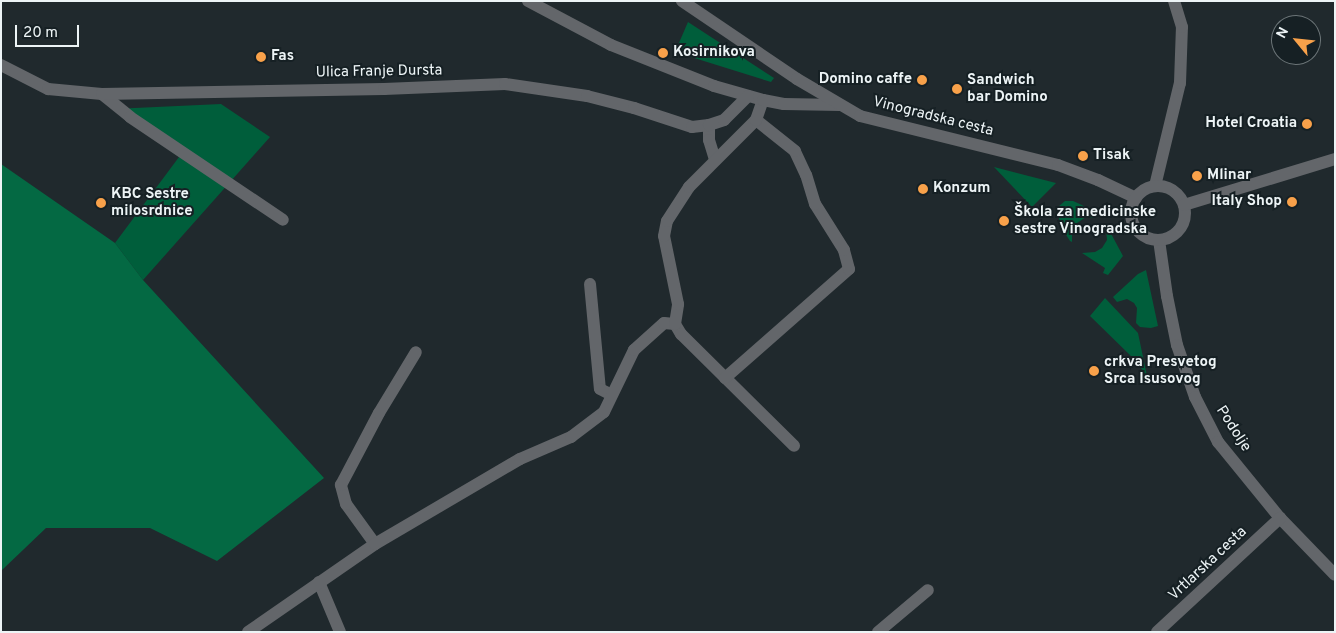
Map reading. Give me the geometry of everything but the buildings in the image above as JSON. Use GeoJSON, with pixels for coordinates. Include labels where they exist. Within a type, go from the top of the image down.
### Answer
{"type":"FeatureCollection","features":[{"type":"Feature","properties":{"kind":"street","name":"Vinogradska cesta"},"geometry":{"type":"LineString","coordinates":[[528,1],[612,45],[669,69],[748,96],[762,100],[794,104],[840,105],[870,119],[1058,165],[1098,180],[1136,198]]}},
{"type":"Feature","properties":{"kind":"street"},"geometry":{"type":"LineString","coordinates":[[682,1],[840,105]]}},
{"type":"Feature","properties":{"kind":"street"},"geometry":{"type":"LineString","coordinates":[[1155,186],[1180,83],[1182,27],[1174,1]]}},
{"type":"Feature","properties":{"kind":"street","name":"Ulica Franje Dursta"},"geometry":{"type":"LineString","coordinates":[[1,65],[48,89],[102,94],[384,89],[505,84],[587,96],[634,108],[692,127],[709,125],[724,120],[748,96]]}},
{"type":"Feature","properties":{"kind":"street"},"geometry":{"type":"LineString","coordinates":[[102,94],[138,122],[283,220]]}},
{"type":"Feature","properties":{"kind":"street"},"geometry":{"type":"LineString","coordinates":[[678,329],[678,304],[664,236],[667,221],[689,187],[756,120],[762,100]]}},
{"type":"Feature","properties":{"kind":"street"},"geometry":{"type":"LineString","coordinates":[[725,378],[849,269],[844,250],[815,204],[806,175],[795,151],[756,120]]}},
{"type":"Feature","properties":{"kind":"street"},"geometry":{"type":"LineString","coordinates":[[709,125],[710,140],[715,160]]}},
{"type":"Feature","properties":{"kind":"street"},"geometry":{"type":"LineString","coordinates":[[1184,205],[1335,159]]}},
{"type":"Feature","properties":{"kind":"street"},"geometry":{"type":"LineString","coordinates":[[1155,186],[1172,190],[1179,196],[1184,205],[1185,216],[1180,228],[1170,238],[1159,240],[1146,237],[1135,227],[1132,214],[1136,198],[1146,189],[1155,186]]}},
{"type":"Feature","properties":{"kind":"street","name":"Podolje"},"geometry":{"type":"LineString","coordinates":[[1159,240],[1167,296],[1177,345],[1195,397],[1218,442],[1280,518],[1335,575]]}},
{"type":"Feature","properties":{"kind":"street"},"geometry":{"type":"LineString","coordinates":[[590,284],[600,389],[612,396]]}},
{"type":"Feature","properties":{"kind":"street"},"geometry":{"type":"LineString","coordinates":[[248,632],[375,544],[520,459],[571,437],[604,412],[634,350],[664,323],[678,329],[794,446]]}},
{"type":"Feature","properties":{"kind":"street"},"geometry":{"type":"LineString","coordinates":[[375,544],[346,504],[341,485],[379,413],[416,352]]}},
{"type":"Feature","properties":{"kind":"street","name":"Vrtlarska cesta"},"geometry":{"type":"LineString","coordinates":[[1157,632],[1280,518]]}},
{"type":"Feature","properties":{"kind":"street"},"geometry":{"type":"LineString","coordinates":[[319,582],[340,632]]}},
{"type":"Feature","properties":{"kind":"street"},"geometry":{"type":"LineString","coordinates":[[878,632],[928,590]]}},
{"type":"Feature","properties":{"kind":"green space"},"geometry":{"type":"Polygon","coordinates":[[[688,22],[774,78],[771,82],[675,52],[688,22]]]}},
{"type":"Feature","properties":{"kind":"green space"},"geometry":{"type":"Polygon","coordinates":[[[221,104],[270,137],[143,280],[115,243],[179,157],[113,109],[221,104]]]}},
{"type":"Feature","properties":{"kind":"green space"},"geometry":{"type":"Polygon","coordinates":[[[1,164],[115,243],[143,280],[324,478],[217,561],[150,528],[46,528],[1,571],[1,164]]]}},
{"type":"Feature","properties":{"kind":"green space"},"geometry":{"type":"Polygon","coordinates":[[[994,167],[1056,183],[1032,207],[994,167]]]}},
{"type":"Feature","properties":{"kind":"green space"},"geometry":{"type":"Polygon","coordinates":[[[1065,201],[1073,201],[1082,205],[1097,216],[1095,218],[1086,217],[1077,223],[1072,229],[1072,242],[1063,230],[1057,213],[1059,206],[1065,201]]]}},
{"type":"Feature","properties":{"kind":"green space"},"geometry":{"type":"Polygon","coordinates":[[[1108,228],[1123,256],[1108,275],[1103,273],[1105,268],[1082,253],[1095,252],[1102,248],[1107,240],[1106,229],[1108,228]]]}},
{"type":"Feature","properties":{"kind":"green space"},"geometry":{"type":"Polygon","coordinates":[[[1146,270],[1158,326],[1151,328],[1140,327],[1136,323],[1137,308],[1134,303],[1127,299],[1117,302],[1113,297],[1138,274],[1146,270]]]}},
{"type":"Feature","properties":{"kind":"green space"},"geometry":{"type":"Polygon","coordinates":[[[1105,298],[1138,333],[1147,376],[1134,359],[1090,316],[1105,298]]]}},
{"type":"Feature","properties":{"kind":"place","name":"Kosirnikova"},"geometry":{"type":"Point","coordinates":[663,53]}},
{"type":"Feature","properties":{"kind":"place","name":"Fas"},"geometry":{"type":"Point","coordinates":[261,57]}},
{"type":"Feature","properties":{"kind":"place","name":"Domino caffe"},"geometry":{"type":"Point","coordinates":[922,80]}},
{"type":"Feature","properties":{"kind":"place","name":"Sandwich bar Domino"},"geometry":{"type":"Point","coordinates":[957,89]}},
{"type":"Feature","properties":{"kind":"place","name":"Hotel Croatia"},"geometry":{"type":"Point","coordinates":[1307,124]}},
{"type":"Feature","properties":{"kind":"place","name":"Tisak"},"geometry":{"type":"Point","coordinates":[1083,156]}},
{"type":"Feature","properties":{"kind":"place","name":"Mlinar"},"geometry":{"type":"Point","coordinates":[1197,176]}},
{"type":"Feature","properties":{"kind":"place","name":"Konzum"},"geometry":{"type":"Point","coordinates":[923,189]}},
{"type":"Feature","properties":{"kind":"place","name":"Italy Shop"},"geometry":{"type":"Point","coordinates":[1292,202]}},
{"type":"Feature","properties":{"kind":"place","name":"KBC Sestre milosrdnice"},"geometry":{"type":"Point","coordinates":[101,203]}},
{"type":"Feature","properties":{"kind":"place","name":"Škola za medicinske sestre Vinogradska"},"geometry":{"type":"Point","coordinates":[1004,221]}},
{"type":"Feature","properties":{"kind":"place","name":"crkva Presvetog Srca Isusovog"},"geometry":{"type":"Point","coordinates":[1094,371]}}]}
